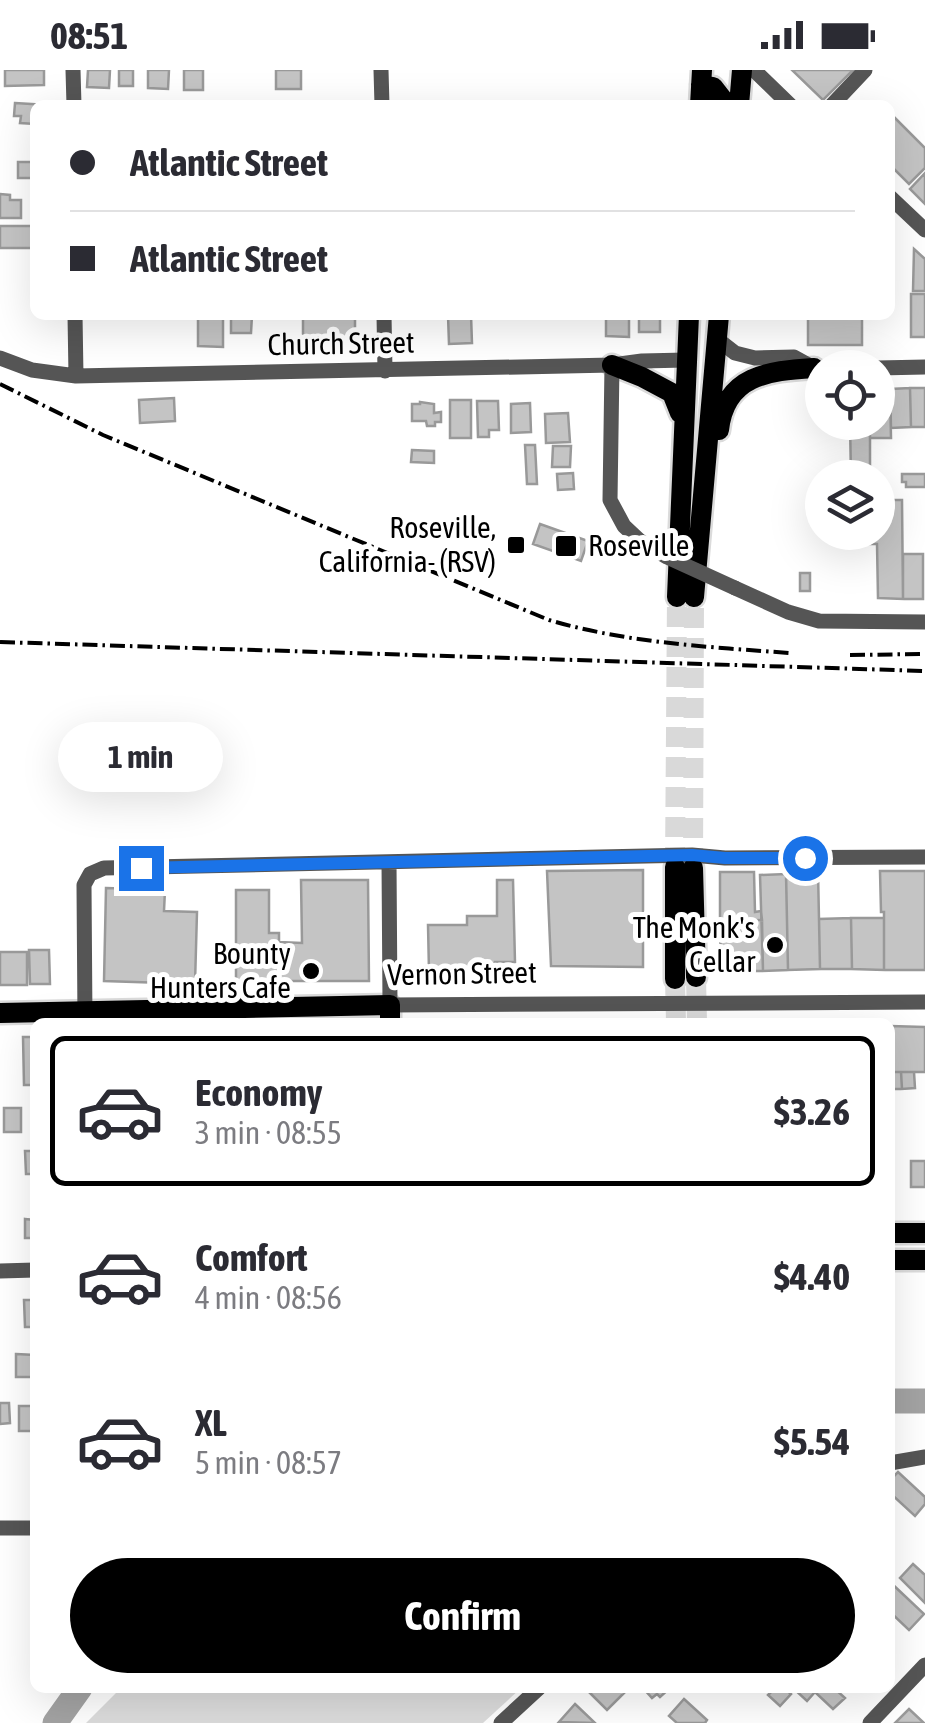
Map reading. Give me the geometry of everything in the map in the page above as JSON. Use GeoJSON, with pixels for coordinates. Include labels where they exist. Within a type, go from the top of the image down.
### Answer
{"type":"FeatureCollection","features":[{"type":"Feature","properties":{"kind":"main road"},"geometry":{"type":"LineString","coordinates":[[739,100],[742,70]]}},
{"type":"Feature","properties":{"kind":"main road"},"geometry":{"type":"LineString","coordinates":[[701,87],[714,86],[724,100]]}},
{"type":"Feature","properties":{"kind":"main road"},"geometry":{"type":"LineString","coordinates":[[689,320],[684,421],[686,597],[701,503],[719,320]]}},
{"type":"Feature","properties":{"kind":"main road"},"geometry":{"type":"LineString","coordinates":[[612,365],[672,393],[684,421]]}},
{"type":"Feature","properties":{"kind":"main road"},"geometry":{"type":"LineString","coordinates":[[701,503],[714,482],[721,416],[730,396],[762,375],[805,370]]}},
{"type":"Feature","properties":{"kind":"main road"},"geometry":{"type":"LineString","coordinates":[[684,868],[686,978]]}},
{"type":"Feature","properties":{"kind":"main road","name":"Vernon Street"},"geometry":{"type":"LineString","coordinates":[[0,1013],[85,1017],[390,1014]]}},
{"type":"Feature","properties":{"kind":"main road"},"geometry":{"type":"LineString","coordinates":[[895,1233],[925,1233]]}},
{"type":"Feature","properties":{"kind":"main road"},"geometry":{"type":"LineString","coordinates":[[895,1260],[925,1260]]}},
{"type":"Feature","properties":{"kind":"street"},"geometry":{"type":"LineString","coordinates":[[73,70],[74,100]]}},
{"type":"Feature","properties":{"kind":"street"},"geometry":{"type":"LineString","coordinates":[[381,70],[382,100]]}},
{"type":"Feature","properties":{"kind":"street"},"geometry":{"type":"LineString","coordinates":[[754,70],[785,100]]}},
{"type":"Feature","properties":{"kind":"street"},"geometry":{"type":"LineString","coordinates":[[837,100],[866,70]]}},
{"type":"Feature","properties":{"kind":"street"},"geometry":{"type":"LineString","coordinates":[[895,203],[925,230]]}},
{"type":"Feature","properties":{"kind":"street"},"geometry":{"type":"LineString","coordinates":[[75,320],[76,376]]}},
{"type":"Feature","properties":{"kind":"street"},"geometry":{"type":"LineString","coordinates":[[384,320],[385,370]]}},
{"type":"Feature","properties":{"kind":"street"},"geometry":{"type":"LineString","coordinates":[[717,338],[735,353],[755,358],[794,358],[805,363]]}},
{"type":"Feature","properties":{"kind":"street","name":"Church Street"},"geometry":{"type":"LineString","coordinates":[[0,358],[32,370],[76,376],[612,365],[686,360]]}},
{"type":"Feature","properties":{"kind":"street"},"geometry":{"type":"LineString","coordinates":[[612,365],[610,500],[624,526],[640,541],[788,612],[819,621],[925,622]]}},
{"type":"Feature","properties":{"kind":"street"},"geometry":{"type":"LineString","coordinates":[[895,368],[925,367]]}},
{"type":"Feature","properties":{"kind":"street"},"geometry":{"type":"LineString","coordinates":[[85,1017],[84,885],[90,874],[104,868],[692,855],[925,857]]}},
{"type":"Feature","properties":{"kind":"street"},"geometry":{"type":"LineString","coordinates":[[389,862],[390,1014]]}},
{"type":"Feature","properties":{"kind":"street","name":"Vernon Street"},"geometry":{"type":"LineString","coordinates":[[390,1014],[638,1002],[925,1002]]}},
{"type":"Feature","properties":{"kind":"street"},"geometry":{"type":"LineString","coordinates":[[0,1271],[30,1270]]}},
{"type":"Feature","properties":{"kind":"street"},"geometry":{"type":"LineString","coordinates":[[895,1462],[925,1457]]}},
{"type":"Feature","properties":{"kind":"street"},"geometry":{"type":"LineString","coordinates":[[0,1528],[30,1528]]}},
{"type":"Feature","properties":{"kind":"street"},"geometry":{"type":"LineString","coordinates":[[870,1723],[925,1664]]}},
{"type":"Feature","properties":{"kind":"street"},"geometry":{"type":"LineString","coordinates":[[501,1723],[534,1693]]}},
{"type":"Feature","properties":{"kind":"shaded area"},"geometry":{"type":"Polygon","coordinates":[[[116,1693],[516,1693],[483,1723],[86,1723],[116,1693]]]}},
{"type":"Feature","properties":{"kind":"building"},"geometry":{"type":"Polygon","coordinates":[[[5,70],[44,70],[44,85],[5,86],[5,70]]]}},
{"type":"Feature","properties":{"kind":"building"},"geometry":{"type":"Polygon","coordinates":[[[88,70],[110,70],[109,88],[87,87],[88,70]]]}},
{"type":"Feature","properties":{"kind":"building"},"geometry":{"type":"Polygon","coordinates":[[[119,70],[133,70],[133,86],[119,86],[119,70]]]}},
{"type":"Feature","properties":{"kind":"building"},"geometry":{"type":"Polygon","coordinates":[[[148,70],[169,70],[168,89],[148,88],[148,70]]]}},
{"type":"Feature","properties":{"kind":"building"},"geometry":{"type":"Polygon","coordinates":[[[184,70],[203,70],[203,90],[184,90],[184,70]]]}},
{"type":"Feature","properties":{"kind":"building"},"geometry":{"type":"Polygon","coordinates":[[[276,70],[301,70],[301,89],[276,89],[276,70]]]}},
{"type":"Feature","properties":{"kind":"building"},"geometry":{"type":"Polygon","coordinates":[[[792,70],[853,70],[823,100],[792,70]]]}},
{"type":"Feature","properties":{"kind":"building"},"geometry":{"type":"Polygon","coordinates":[[[15,103],[30,104],[30,124],[20,123],[21,116],[14,116],[15,103]]]}},
{"type":"Feature","properties":{"kind":"building"},"geometry":{"type":"Polygon","coordinates":[[[895,118],[925,148],[925,168],[909,184],[895,170],[895,118]]]}},
{"type":"Feature","properties":{"kind":"building"},"geometry":{"type":"Polygon","coordinates":[[[18,162],[30,162],[30,178],[18,178],[18,162]]]}},
{"type":"Feature","properties":{"kind":"building"},"geometry":{"type":"Polygon","coordinates":[[[925,173],[925,204],[910,189],[925,173]]]}},
{"type":"Feature","properties":{"kind":"building"},"geometry":{"type":"Polygon","coordinates":[[[0,194],[10,195],[10,200],[21,200],[21,218],[0,218],[0,194]]]}},
{"type":"Feature","properties":{"kind":"building"},"geometry":{"type":"Polygon","coordinates":[[[0,226],[30,226],[30,248],[0,248],[0,226]]]}},
{"type":"Feature","properties":{"kind":"building"},"geometry":{"type":"Polygon","coordinates":[[[914,249],[925,259],[925,291],[913,291],[914,249]]]}},
{"type":"Feature","properties":{"kind":"building"},"geometry":{"type":"Polygon","coordinates":[[[911,294],[925,294],[925,337],[911,337],[911,294]]]}},
{"type":"Feature","properties":{"kind":"building"},"geometry":{"type":"Polygon","coordinates":[[[198,320],[223,320],[223,347],[198,346],[198,320]]]}},
{"type":"Feature","properties":{"kind":"building"},"geometry":{"type":"Polygon","coordinates":[[[231,320],[252,320],[251,333],[231,333],[231,320]]]}},
{"type":"Feature","properties":{"kind":"building"},"geometry":{"type":"Polygon","coordinates":[[[303,320],[355,320],[355,337],[303,337],[303,320]]]}},
{"type":"Feature","properties":{"kind":"building"},"geometry":{"type":"Polygon","coordinates":[[[448,320],[471,320],[472,343],[449,344],[448,320]]]}},
{"type":"Feature","properties":{"kind":"building"},"geometry":{"type":"Polygon","coordinates":[[[606,320],[629,320],[629,337],[606,336],[606,320]]]}},
{"type":"Feature","properties":{"kind":"building"},"geometry":{"type":"Polygon","coordinates":[[[639,320],[660,320],[660,332],[639,332],[639,320]]]}},
{"type":"Feature","properties":{"kind":"building"},"geometry":{"type":"Polygon","coordinates":[[[808,320],[862,320],[862,345],[808,345],[808,320]]]}},
{"type":"Feature","properties":{"kind":"building"},"geometry":{"type":"Polygon","coordinates":[[[910,388],[925,388],[925,427],[911,427],[910,388]]]}},
{"type":"Feature","properties":{"kind":"building"},"geometry":{"type":"Polygon","coordinates":[[[910,388],[911,427],[895,428],[895,389],[910,388]]]}},
{"type":"Feature","properties":{"kind":"building"},"geometry":{"type":"Polygon","coordinates":[[[174,398],[175,421],[140,423],[139,400],[174,398]]]}},
{"type":"Feature","properties":{"kind":"building"},"geometry":{"type":"Polygon","coordinates":[[[450,400],[471,400],[471,438],[450,438],[450,400]]]}},
{"type":"Feature","properties":{"kind":"building"},"geometry":{"type":"Polygon","coordinates":[[[477,401],[498,401],[499,430],[489,430],[489,437],[478,437],[477,401]]]}},
{"type":"Feature","properties":{"kind":"building"},"geometry":{"type":"Polygon","coordinates":[[[530,403],[531,432],[511,433],[511,404],[530,403]]]}},
{"type":"Feature","properties":{"kind":"building"},"geometry":{"type":"Polygon","coordinates":[[[412,404],[434,404],[434,413],[441,412],[441,422],[427,426],[426,421],[412,421],[412,404]]]}},
{"type":"Feature","properties":{"kind":"building"},"geometry":{"type":"Polygon","coordinates":[[[568,413],[570,442],[546,443],[545,414],[568,413]]]}},
{"type":"Feature","properties":{"kind":"building"},"geometry":{"type":"Polygon","coordinates":[[[850,440],[870,440],[870,460],[851,460],[850,440]]]}},
{"type":"Feature","properties":{"kind":"building"},"geometry":{"type":"Polygon","coordinates":[[[525,445],[535,445],[537,484],[527,484],[525,445]]]}},
{"type":"Feature","properties":{"kind":"building"},"geometry":{"type":"Polygon","coordinates":[[[553,446],[571,446],[570,467],[552,467],[553,446]]]}},
{"type":"Feature","properties":{"kind":"building"},"geometry":{"type":"Polygon","coordinates":[[[412,450],[434,451],[434,463],[411,462],[412,450]]]}},
{"type":"Feature","properties":{"kind":"building"},"geometry":{"type":"Polygon","coordinates":[[[573,473],[574,489],[558,490],[557,474],[573,473]]]}},
{"type":"Feature","properties":{"kind":"building"},"geometry":{"type":"Polygon","coordinates":[[[902,474],[925,474],[925,487],[906,487],[902,474]]]}},
{"type":"Feature","properties":{"kind":"building"},"geometry":{"type":"Polygon","coordinates":[[[895,500],[902,500],[903,599],[878,598],[877,550],[895,550],[895,500]]]}},
{"type":"Feature","properties":{"kind":"building"},"geometry":{"type":"Polygon","coordinates":[[[540,524],[588,541],[581,561],[533,544],[540,524]]]}},
{"type":"Feature","properties":{"kind":"building"},"geometry":{"type":"Polygon","coordinates":[[[903,554],[923,554],[923,599],[903,599],[903,554]]]}},
{"type":"Feature","properties":{"kind":"building"},"geometry":{"type":"Polygon","coordinates":[[[800,573],[810,573],[810,591],[800,591],[800,573]]]}},
{"type":"Feature","properties":{"kind":"building"},"geometry":{"type":"Polygon","coordinates":[[[643,870],[643,967],[551,966],[547,871],[643,870]]]}},
{"type":"Feature","properties":{"kind":"building"},"geometry":{"type":"Polygon","coordinates":[[[818,870],[820,969],[788,970],[786,871],[818,870]]]}},
{"type":"Feature","properties":{"kind":"building"},"geometry":{"type":"Polygon","coordinates":[[[880,871],[925,871],[925,970],[884,970],[880,871]]]}},
{"type":"Feature","properties":{"kind":"building"},"geometry":{"type":"Polygon","coordinates":[[[720,872],[754,872],[755,912],[761,911],[762,920],[720,921],[720,872]]]}},
{"type":"Feature","properties":{"kind":"building","name":"The Monk's Cellar"},"geometry":{"type":"Polygon","coordinates":[[[786,874],[788,970],[763,971],[760,875],[786,874]]]}},
{"type":"Feature","properties":{"kind":"building"},"geometry":{"type":"Polygon","coordinates":[[[301,880],[368,880],[369,981],[236,981],[236,890],[269,890],[269,933],[279,933],[279,942],[302,943],[301,880]]]}},
{"type":"Feature","properties":{"kind":"building"},"geometry":{"type":"Polygon","coordinates":[[[497,880],[513,880],[515,962],[495,962],[495,971],[429,972],[428,925],[467,925],[467,916],[497,916],[497,880]]]}},
{"type":"Feature","properties":{"kind":"building"},"geometry":{"type":"Polygon","coordinates":[[[106,888],[165,890],[164,911],[197,912],[195,984],[104,981],[106,888]]]}},
{"type":"Feature","properties":{"kind":"building"},"geometry":{"type":"Polygon","coordinates":[[[851,918],[852,969],[820,969],[819,919],[851,918]]]}},
{"type":"Feature","properties":{"kind":"building"},"geometry":{"type":"Polygon","coordinates":[[[851,918],[884,918],[884,970],[852,969],[851,918]]]}},
{"type":"Feature","properties":{"kind":"building"},"geometry":{"type":"Polygon","coordinates":[[[762,920],[763,971],[721,971],[720,921],[762,920]]]}},
{"type":"Feature","properties":{"kind":"building"},"geometry":{"type":"Polygon","coordinates":[[[29,950],[49,950],[50,984],[30,984],[29,950]]]}},
{"type":"Feature","properties":{"kind":"building"},"geometry":{"type":"Polygon","coordinates":[[[0,952],[27,952],[27,985],[0,985],[0,952]]]}},
{"type":"Feature","properties":{"kind":"building"},"geometry":{"type":"Polygon","coordinates":[[[895,1026],[925,1027],[925,1072],[895,1072],[895,1026]]]}},
{"type":"Feature","properties":{"kind":"building"},"geometry":{"type":"Polygon","coordinates":[[[23,1037],[30,1037],[30,1085],[24,1085],[23,1037]]]}},
{"type":"Feature","properties":{"kind":"building"},"geometry":{"type":"Polygon","coordinates":[[[895,1072],[901,1072],[902,1089],[895,1089],[895,1072]]]}},
{"type":"Feature","properties":{"kind":"building"},"geometry":{"type":"Polygon","coordinates":[[[901,1072],[914,1072],[915,1088],[902,1089],[901,1072]]]}},
{"type":"Feature","properties":{"kind":"building"},"geometry":{"type":"Polygon","coordinates":[[[4,1108],[21,1108],[21,1132],[4,1132],[4,1108]]]}},
{"type":"Feature","properties":{"kind":"building"},"geometry":{"type":"Polygon","coordinates":[[[25,1151],[30,1151],[30,1174],[26,1174],[25,1151]]]}},
{"type":"Feature","properties":{"kind":"building"},"geometry":{"type":"Polygon","coordinates":[[[911,1161],[925,1161],[925,1187],[911,1187],[911,1161]]]}},
{"type":"Feature","properties":{"kind":"building"},"geometry":{"type":"Polygon","coordinates":[[[25,1219],[30,1220],[30,1238],[25,1238],[25,1219]]]}},
{"type":"Feature","properties":{"kind":"building"},"geometry":{"type":"Polygon","coordinates":[[[24,1300],[30,1300],[30,1327],[25,1327],[24,1300]]]}},
{"type":"Feature","properties":{"kind":"building"},"geometry":{"type":"Polygon","coordinates":[[[16,1354],[30,1355],[30,1377],[16,1377],[16,1354]]]}},
{"type":"Feature","properties":{"kind":"building"},"geometry":{"type":"Polygon","coordinates":[[[0,1403],[9,1403],[10,1423],[0,1424],[0,1403]]]}},
{"type":"Feature","properties":{"kind":"building"},"geometry":{"type":"Polygon","coordinates":[[[19,1406],[30,1406],[30,1431],[19,1431],[19,1406]]]}},
{"type":"Feature","properties":{"kind":"building"},"geometry":{"type":"Polygon","coordinates":[[[898,1472],[925,1497],[925,1504],[915,1516],[895,1498],[898,1472]]]}},
{"type":"Feature","properties":{"kind":"building"},"geometry":{"type":"Polygon","coordinates":[[[913,1564],[925,1575],[925,1603],[900,1578],[913,1564]]]}},
{"type":"Feature","properties":{"kind":"building"},"geometry":{"type":"Polygon","coordinates":[[[895,1587],[924,1614],[909,1630],[895,1617],[895,1587]]]}},
{"type":"Feature","properties":{"kind":"building"},"geometry":{"type":"Polygon","coordinates":[[[590,1693],[624,1693],[607,1710],[590,1693]]]}},
{"type":"Feature","properties":{"kind":"building"},"geometry":{"type":"Polygon","coordinates":[[[770,1693],[791,1694],[780,1706],[770,1693]]]}},
{"type":"Feature","properties":{"kind":"building"},"geometry":{"type":"Polygon","coordinates":[[[798,1693],[814,1693],[807,1701],[798,1693]]]}},
{"type":"Feature","properties":{"kind":"building"},"geometry":{"type":"Polygon","coordinates":[[[816,1693],[840,1693],[845,1698],[833,1709],[816,1693]]]}},
{"type":"Feature","properties":{"kind":"building"},"geometry":{"type":"Polygon","coordinates":[[[684,1699],[707,1720],[705,1723],[677,1723],[669,1716],[684,1699]]]}},
{"type":"Feature","properties":{"kind":"building"},"geometry":{"type":"Polygon","coordinates":[[[575,1704],[595,1723],[559,1722],[575,1704]]]}},
{"type":"Feature","properties":{"kind":"building"},"geometry":{"type":"Polygon","coordinates":[[[909,1709],[924,1723],[895,1723],[909,1709]]]}},
{"type":"Feature","properties":{"kind":"waterway"},"geometry":{"type":"LineString","coordinates":[[895,1401],[925,1401]]}},
{"type":"Feature","properties":{"kind":"waterway"},"geometry":{"type":"LineString","coordinates":[[55,1723],[76,1693]]}},
{"type":"Feature","properties":{"kind":"tunnel"},"geometry":{"type":"LineString","coordinates":[[675,867],[677,597]]}},
{"type":"Feature","properties":{"kind":"tunnel"},"geometry":{"type":"LineString","coordinates":[[693,868],[694,597]]}},
{"type":"Feature","properties":{"kind":"tunnel"},"geometry":{"type":"LineString","coordinates":[[696,977],[697,1018]]}},
{"type":"Feature","properties":{"kind":"tunnel"},"geometry":{"type":"LineString","coordinates":[[675,979],[676,1018]]}},
{"type":"Feature","properties":{"kind":"railway"},"geometry":{"type":"LineString","coordinates":[[0,384],[103,435],[549,620],[638,639],[790,653]]}},
{"type":"Feature","properties":{"kind":"railway"},"geometry":{"type":"LineString","coordinates":[[0,642],[925,671]]}},
{"type":"Feature","properties":{"kind":"railway"},"geometry":{"type":"LineString","coordinates":[[850,655],[925,654]]}},
{"type":"Feature","properties":{"kind":"place","name":"Roseville, California- (RSV)"},"geometry":{"type":"Point","coordinates":[516,545]}},
{"type":"Feature","properties":{"kind":"place","name":"Roseville"},"geometry":{"type":"Point","coordinates":[566,546]}},
{"type":"Feature","properties":{"kind":"place","name":"The Monk's Cellar"},"geometry":{"type":"Point","coordinates":[775,945]}},
{"type":"Feature","properties":{"kind":"place","name":"Bounty Hunters Cafe"},"geometry":{"type":"Point","coordinates":[311,971]}},
{"type":"Feature","properties":{"kind":"route"},"geometry":{"type":"LineString","coordinates":[[141,868],[692,855],[805,858]]}}]}
